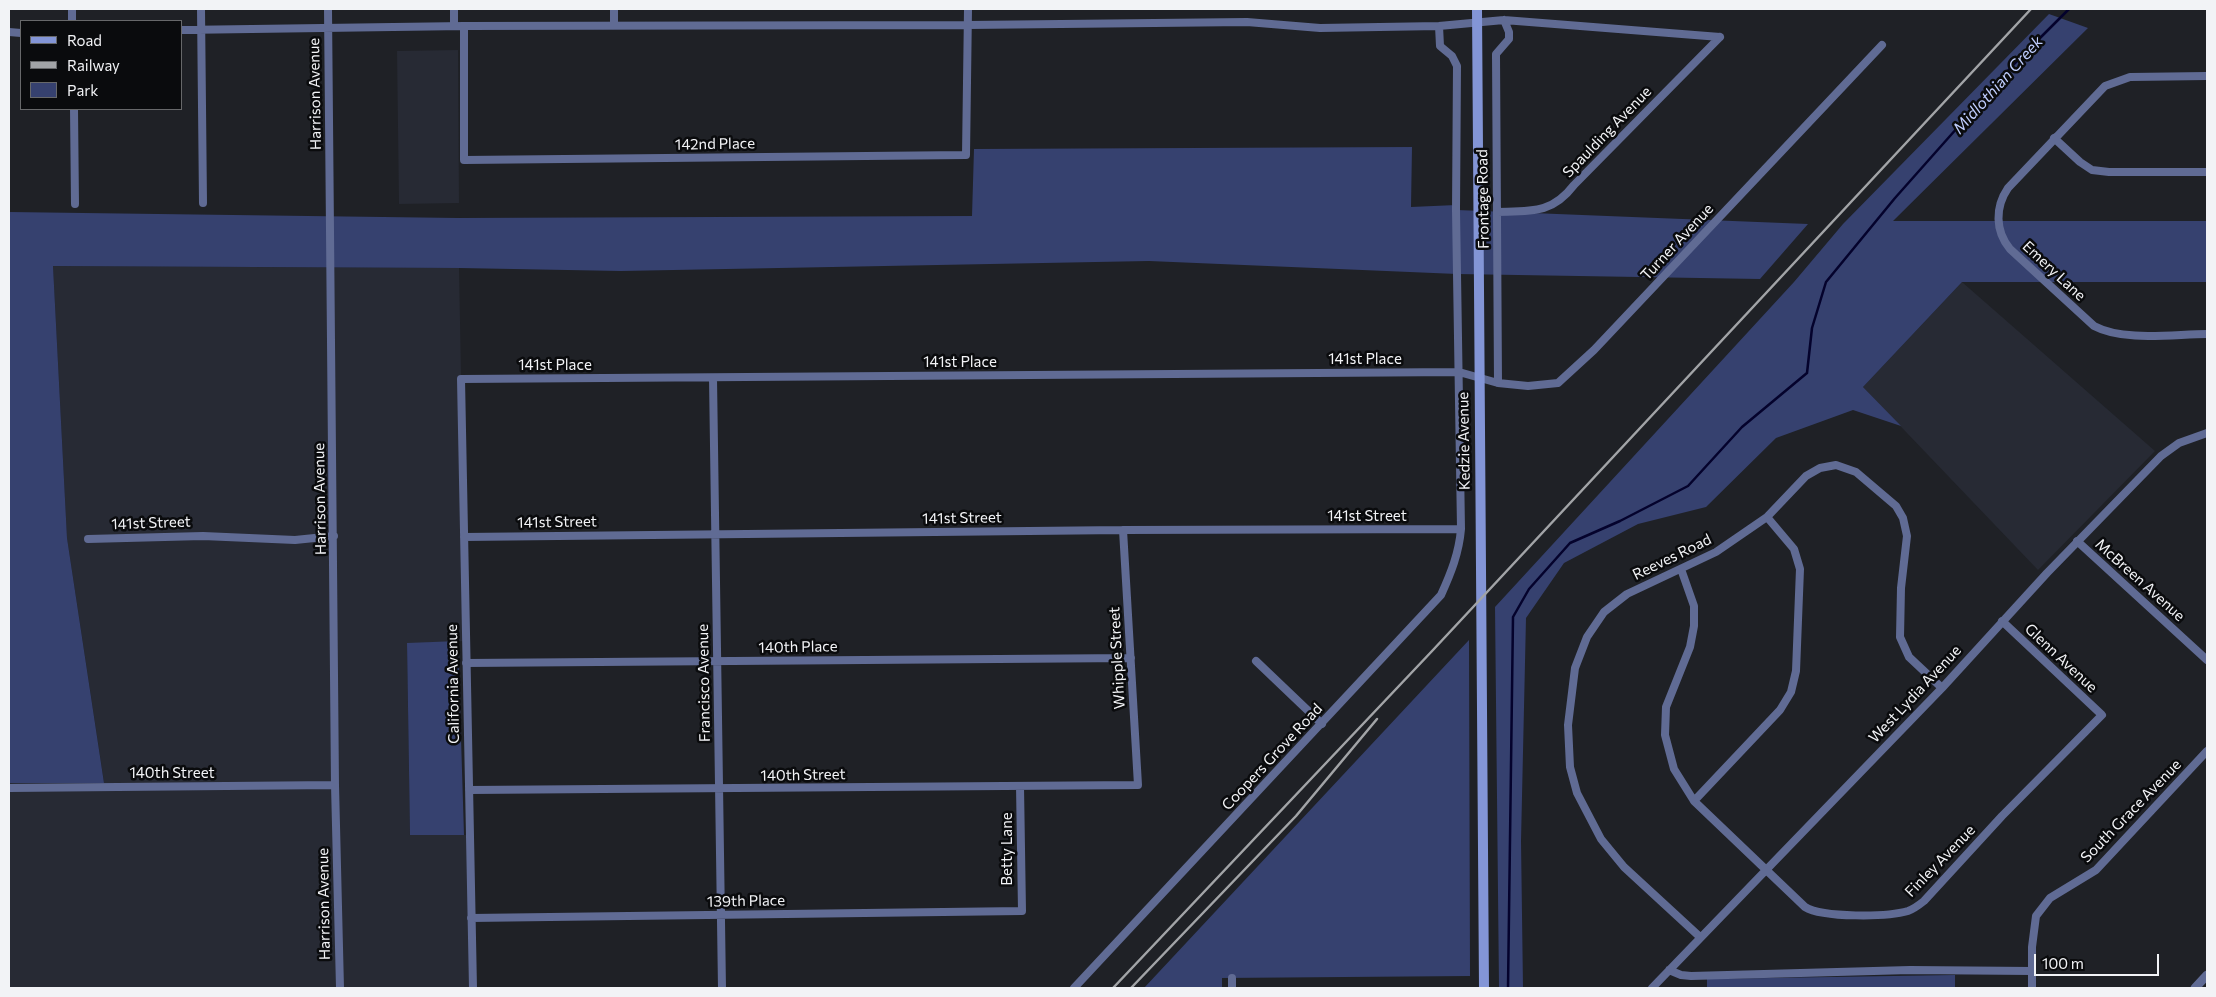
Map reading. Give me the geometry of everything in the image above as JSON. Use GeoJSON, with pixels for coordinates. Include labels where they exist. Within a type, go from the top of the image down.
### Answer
{"type":"FeatureCollection","features":[{"type":"Feature","properties":{"kind":"main road","name":"Kedzie Avenue"},"geometry":{"type":"LineString","coordinates":[[1477,9],[1484,988]]}},
{"type":"Feature","properties":{"kind":"street"},"geometry":{"type":"LineString","coordinates":[[201,9],[203,202]]}},
{"type":"Feature","properties":{"kind":"street","name":"Harrison Avenue"},"geometry":{"type":"LineString","coordinates":[[328,9],[335,785],[340,988]]}},
{"type":"Feature","properties":{"kind":"street"},"geometry":{"type":"LineString","coordinates":[[454,9],[454,26]]}},
{"type":"Feature","properties":{"kind":"street"},"geometry":{"type":"LineString","coordinates":[[614,9],[614,26]]}},
{"type":"Feature","properties":{"kind":"street"},"geometry":{"type":"LineString","coordinates":[[968,9],[968,25]]}},
{"type":"Feature","properties":{"kind":"street"},"geometry":{"type":"LineString","coordinates":[[182,30],[454,26],[968,25],[1247,22],[1320,28],[1439,26],[1504,20]]}},
{"type":"Feature","properties":{"kind":"street","name":"Spaulding Avenue"},"geometry":{"type":"LineString","coordinates":[[1498,212],[1542,210],[1565,197],[1574,185],[1720,37],[1504,20]]}},
{"type":"Feature","properties":{"kind":"street","name":"Frontage Road"},"geometry":{"type":"LineString","coordinates":[[1498,383],[1496,54],[1509,39],[1509,32],[1504,20]]}},
{"type":"Feature","properties":{"kind":"street","name":"142nd Place"},"geometry":{"type":"LineString","coordinates":[[464,26],[464,160],[966,155],[968,25]]}},
{"type":"Feature","properties":{"kind":"street","name":"Coopers Grove Road"},"geometry":{"type":"LineString","coordinates":[[1074,988],[1441,595],[1455,565],[1461,529],[1456,210],[1457,66],[1452,56],[1440,46],[1439,26]]}},
{"type":"Feature","properties":{"kind":"street","name":"Turner Avenue"},"geometry":{"type":"LineString","coordinates":[[1458,372],[1498,383],[1528,386],[1558,382],[1594,350],[1882,45]]}},
{"type":"Feature","properties":{"kind":"street","name":"Emery Lane"},"geometry":{"type":"LineString","coordinates":[[2207,76],[2130,77],[2114,81],[2100,90],[2003,195],[1999,212],[1999,227],[2006,244],[2087,320],[2102,330],[2127,335],[2207,334]]}},
{"type":"Feature","properties":{"kind":"street"},"geometry":{"type":"LineString","coordinates":[[74,110],[75,204]]}},
{"type":"Feature","properties":{"kind":"street"},"geometry":{"type":"LineString","coordinates":[[2054,138],[2080,162],[2092,170],[2109,172],[2207,172]]}},
{"type":"Feature","properties":{"kind":"street","name":"141st Place"},"geometry":{"type":"LineString","coordinates":[[461,379],[1458,372]]}},
{"type":"Feature","properties":{"kind":"street","name":"Francisco Avenue"},"geometry":{"type":"LineString","coordinates":[[714,378],[722,988]]}},
{"type":"Feature","properties":{"kind":"street","name":"California Avenue"},"geometry":{"type":"LineString","coordinates":[[461,379],[473,988]]}},
{"type":"Feature","properties":{"kind":"street","name":"West Lydia Avenue"},"geometry":{"type":"LineString","coordinates":[[1652,988],[1942,688],[2002,620],[2161,456],[2178,443],[2207,433]]}},
{"type":"Feature","properties":{"kind":"street","name":"Reeves Road"},"geometry":{"type":"LineString","coordinates":[[1700,937],[1624,867],[1601,839],[1577,793],[1570,767],[1568,725],[1575,668],[1587,637],[1604,612],[1627,594],[1716,552],[1767,517],[1806,476],[1820,468],[1836,465],[1856,472],[1896,506],[1903,518],[1907,536],[1901,588],[1900,637],[1908,657],[1942,688]]}},
{"type":"Feature","properties":{"kind":"street"},"geometry":{"type":"LineString","coordinates":[[1694,801],[1780,710],[1791,692],[1795,678],[1800,569],[1794,549],[1767,517]]}},
{"type":"Feature","properties":{"kind":"street","name":"141st Street"},"geometry":{"type":"LineString","coordinates":[[464,537],[1123,530],[1461,529]]}},
{"type":"Feature","properties":{"kind":"street","name":"Whipple Street"},"geometry":{"type":"LineString","coordinates":[[1123,530],[1138,785]]}},
{"type":"Feature","properties":{"kind":"street","name":"141st Street"},"geometry":{"type":"LineString","coordinates":[[88,539],[203,536],[295,540],[334,536]]}},
{"type":"Feature","properties":{"kind":"street","name":"McBreen Avenue"},"geometry":{"type":"LineString","coordinates":[[2077,541],[2207,660]]}},
{"type":"Feature","properties":{"kind":"street","name":"Finley Avenue"},"geometry":{"type":"LineString","coordinates":[[1682,569],[1694,606],[1694,626],[1690,647],[1666,707],[1664,735],[1674,769],[1694,801],[1805,906],[1816,912],[1830,914],[1891,914],[1913,909],[1924,901],[2002,816],[2102,715]]}},
{"type":"Feature","properties":{"kind":"street","name":"Glenn Avenue"},"geometry":{"type":"LineString","coordinates":[[2002,620],[2102,715]]}},
{"type":"Feature","properties":{"kind":"street","name":"140th Place"},"geometry":{"type":"LineString","coordinates":[[466,663],[1131,658]]}},
{"type":"Feature","properties":{"kind":"street"},"geometry":{"type":"LineString","coordinates":[[1256,661],[1322,724]]}},
{"type":"Feature","properties":{"kind":"street","name":"South Grace Avenue"},"geometry":{"type":"LineString","coordinates":[[2032,988],[2032,947],[2036,916],[2050,898],[2096,870],[2207,751]]}},
{"type":"Feature","properties":{"kind":"street","name":"140th Street"},"geometry":{"type":"LineString","coordinates":[[9,788],[335,785]]}},
{"type":"Feature","properties":{"kind":"street","name":"140th Street"},"geometry":{"type":"LineString","coordinates":[[469,790],[719,790],[1138,785]]}},
{"type":"Feature","properties":{"kind":"street","name":"Betty Lane"},"geometry":{"type":"LineString","coordinates":[[1020,786],[1022,911]]}},
{"type":"Feature","properties":{"kind":"street","name":"139th Place"},"geometry":{"type":"LineString","coordinates":[[471,918],[1022,911]]}},
{"type":"Feature","properties":{"kind":"street"},"geometry":{"type":"LineString","coordinates":[[1669,970],[1681,975],[1691,976],[1910,970],[2032,971]]}},
{"type":"Feature","properties":{"kind":"street"},"geometry":{"type":"LineString","coordinates":[[2195,988],[2207,975]]}},
{"type":"Feature","properties":{"kind":"street"},"geometry":{"type":"LineString","coordinates":[[1232,978],[1232,988]]}},
{"type":"Feature","properties":{"kind":"shaded area"},"geometry":{"type":"Polygon","coordinates":[[[458,50],[459,203],[399,204],[397,51],[458,50]]]}},
{"type":"Feature","properties":{"kind":"shaded area"},"geometry":{"type":"Polygon","coordinates":[[[53,266],[459,268],[466,641],[407,644],[410,835],[470,835],[473,988],[9,988],[9,783],[104,782],[67,538],[53,266]]]}},
{"type":"Feature","properties":{"kind":"shaded area"},"geometry":{"type":"Polygon","coordinates":[[[1962,282],[2155,451],[2038,570],[1863,387],[1962,282]]]}},
{"type":"Feature","properties":{"kind":"green space"},"geometry":{"type":"Polygon","coordinates":[[[2049,14],[2088,28],[1893,221],[2207,221],[2207,282],[1962,282],[1863,387],[1901,426],[1853,410],[1776,438],[1706,507],[1638,524],[1564,563],[1526,618],[1521,841],[1523,988],[1499,988],[1495,607],[1794,282],[1843,224],[2049,14]]]}},
{"type":"Feature","properties":{"kind":"green space"},"geometry":{"type":"Polygon","coordinates":[[[1412,147],[1411,207],[1456,205],[1457,210],[1808,224],[1760,279],[1457,274],[1149,261],[621,271],[459,268],[53,266],[67,538],[104,783],[9,783],[9,212],[458,218],[972,216],[974,149],[1412,147]]]}},
{"type":"Feature","properties":{"kind":"green space"},"geometry":{"type":"Polygon","coordinates":[[[1469,640],[1470,976],[1222,978],[1222,988],[1144,988],[1469,640]]]}},
{"type":"Feature","properties":{"kind":"green space"},"geometry":{"type":"Polygon","coordinates":[[[458,641],[464,835],[410,835],[407,643],[458,641]]]}},
{"type":"Feature","properties":{"kind":"green space"},"geometry":{"type":"Polygon","coordinates":[[[1955,975],[1955,988],[1707,988],[1707,979],[1955,975]]]}},
{"type":"Feature","properties":{"kind":"waterway","name":"Midlothian Creek"},"geometry":{"type":"LineString","coordinates":[[1508,988],[1513,617],[1529,589],[1570,543],[1620,521],[1688,486],[1742,427],[1807,373],[1812,328],[1826,282],[1895,198],[2013,65],[2069,9]]}},
{"type":"Feature","properties":{"kind":"railway"},"geometry":{"type":"LineString","coordinates":[[1113,988],[1433,650],[2031,9]]}},
{"type":"Feature","properties":{"kind":"railway"},"geometry":{"type":"LineString","coordinates":[[1131,988],[1296,816],[1377,719]]}}]}
